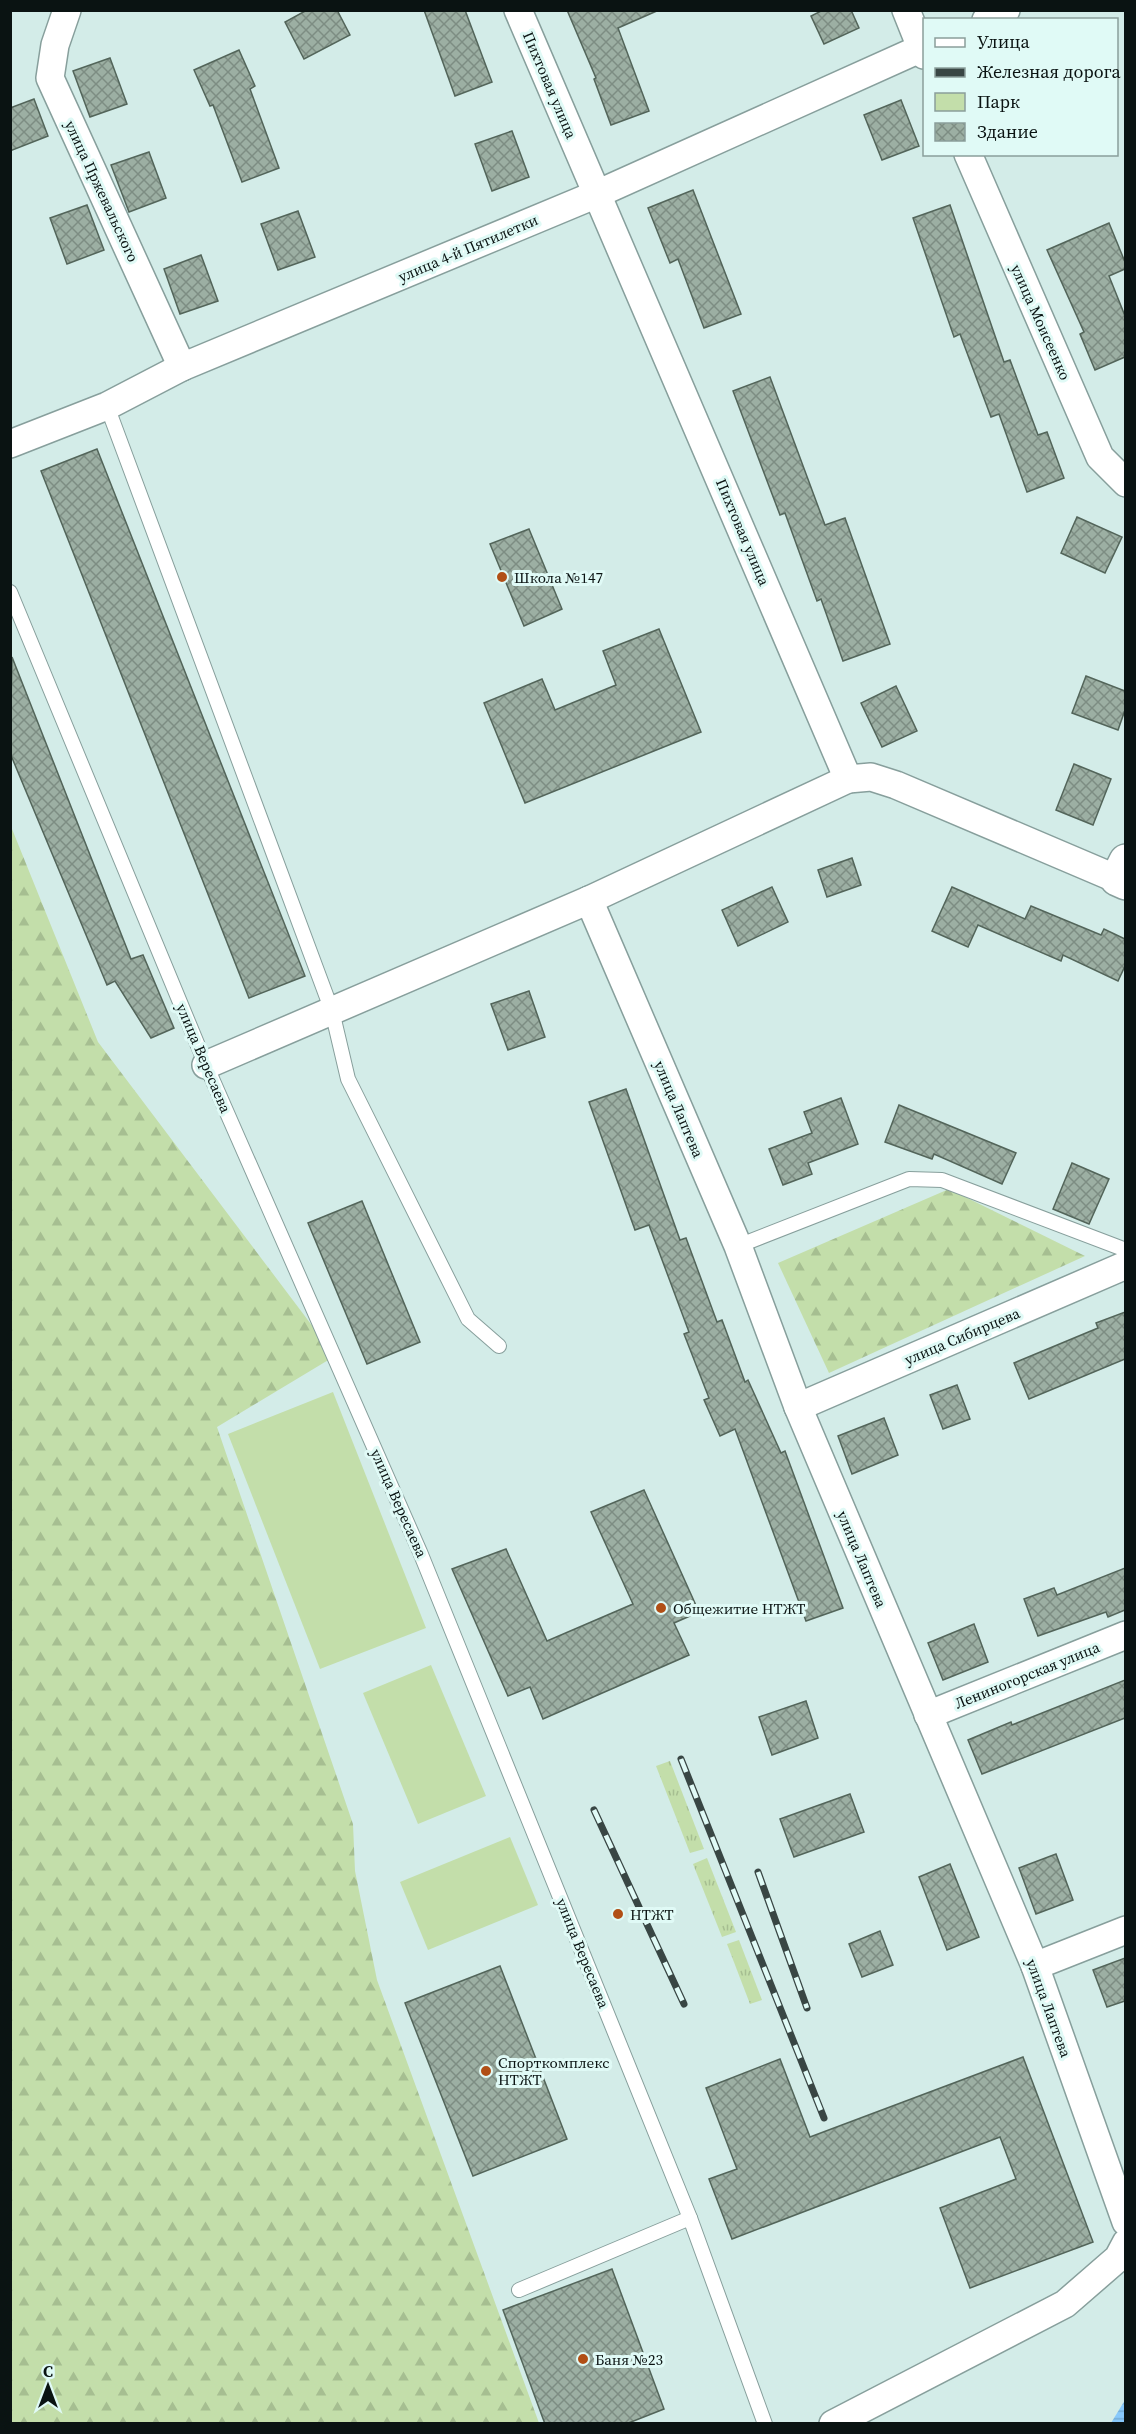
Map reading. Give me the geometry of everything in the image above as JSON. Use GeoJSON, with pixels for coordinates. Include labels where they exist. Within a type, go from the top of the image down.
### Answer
{"type":"FeatureCollection","features":[{"type":"Feature","properties":{"kind":"street","name":"улица Пржевальского"},"geometry":{"type":"LineString","coordinates":[[67,10],[55,45],[50,78],[182,367]]}},
{"type":"Feature","properties":{"kind":"street","name":"Пихтовая улица"},"geometry":{"type":"LineString","coordinates":[[518,10],[848,779]]}},
{"type":"Feature","properties":{"kind":"street"},"geometry":{"type":"LineString","coordinates":[[906,10],[923,48]]}},
{"type":"Feature","properties":{"kind":"street"},"geometry":{"type":"LineString","coordinates":[[990,18],[1006,10]]}},
{"type":"Feature","properties":{"kind":"street","name":"улица 4-й Пятилетки"},"geometry":{"type":"LineString","coordinates":[[10,444],[107,406],[182,367],[597,194],[923,50]]}},
{"type":"Feature","properties":{"kind":"street","name":"улица Моисеенко"},"geometry":{"type":"LineString","coordinates":[[969,156],[1100,457],[1125,483]]}},
{"type":"Feature","properties":{"kind":"street"},"geometry":{"type":"LineString","coordinates":[[206,1065],[589,900],[848,779],[871,777],[896,785],[1123,874]]}},
{"type":"Feature","properties":{"kind":"street","name":"улица Лаптева"},"geometry":{"type":"LineString","coordinates":[[589,900],[738,1246],[798,1407],[1035,1966],[1125,2222]]}},
{"type":"Feature","properties":{"kind":"street","name":"улица Сибирцева"},"geometry":{"type":"LineString","coordinates":[[798,1407],[1125,1265]]}},
{"type":"Feature","properties":{"kind":"street","name":"Лениногорская улица"},"geometry":{"type":"LineString","coordinates":[[928,1715],[1125,1635]]}},
{"type":"Feature","properties":{"kind":"street"},"geometry":{"type":"LineString","coordinates":[[1035,1966],[1125,1930]]}},
{"type":"Feature","properties":{"kind":"street"},"geometry":{"type":"LineString","coordinates":[[833,2424],[1065,2304],[1118,2258],[1125,2243]]}},
{"type":"Feature","properties":{"kind":"lane"},"geometry":{"type":"LineString","coordinates":[[107,406],[332,1011],[348,1079],[468,1319],[499,1346]]}},
{"type":"Feature","properties":{"kind":"lane","name":"улица Вересаева"},"geometry":{"type":"LineString","coordinates":[[10,592],[206,1065],[420,1552],[690,2218],[765,2424]]}},
{"type":"Feature","properties":{"kind":"lane"},"geometry":{"type":"LineString","coordinates":[[738,1246],[909,1179],[942,1180],[1125,1250]]}},
{"type":"Feature","properties":{"kind":"lane"},"geometry":{"type":"LineString","coordinates":[[519,2290],[690,2218]]}},
{"type":"Feature","properties":{"kind":"green space"},"geometry":{"type":"Polygon","coordinates":[[[10,824],[98,1042],[335,1356],[217,1427],[353,1824],[355,1871],[377,1980],[539,2423],[11,2423],[10,824]]]}},
{"type":"Feature","properties":{"kind":"green space"},"geometry":{"type":"Polygon","coordinates":[[[949,1189],[1085,1256],[829,1373],[778,1263],[949,1189]]]}},
{"type":"Feature","properties":{"kind":"green space"},"geometry":{"type":"Polygon","coordinates":[[[333,1392],[426,1628],[320,1669],[228,1434],[333,1392]]]}},
{"type":"Feature","properties":{"kind":"green space"},"geometry":{"type":"Polygon","coordinates":[[[431,1665],[486,1796],[418,1824],[363,1693],[431,1665]]]}},
{"type":"Feature","properties":{"kind":"green space"},"geometry":{"type":"Polygon","coordinates":[[[670,1761],[704,1849],[690,1853],[656,1766],[670,1761]]]}},
{"type":"Feature","properties":{"kind":"green space"},"geometry":{"type":"Polygon","coordinates":[[[510,1837],[538,1905],[428,1950],[400,1882],[510,1837]]]}},
{"type":"Feature","properties":{"kind":"green space"},"geometry":{"type":"Polygon","coordinates":[[[707,1858],[736,1932],[722,1937],[693,1864],[707,1858]]]}},
{"type":"Feature","properties":{"kind":"green space"},"geometry":{"type":"Polygon","coordinates":[[[739,1940],[762,2000],[750,2004],[727,1944],[739,1940]]]}},
{"type":"Feature","properties":{"kind":"water"},"geometry":{"type":"Polygon","coordinates":[[[1125,2400],[1125,2423],[1111,2423],[1125,2400]]]}},
{"type":"Feature","properties":{"kind":"building"},"geometry":{"type":"Polygon","coordinates":[[[307,10],[337,10],[350,35],[304,59],[285,22],[307,10]]]}},
{"type":"Feature","properties":{"kind":"building"},"geometry":{"type":"Polygon","coordinates":[[[424,10],[465,10],[492,82],[455,96],[424,10]]]}},
{"type":"Feature","properties":{"kind":"building"},"geometry":{"type":"Polygon","coordinates":[[[567,10],[659,10],[618,28],[649,111],[611,125],[594,79],[596,78],[567,10]]]}},
{"type":"Feature","properties":{"kind":"building"},"geometry":{"type":"Polygon","coordinates":[[[823,10],[851,10],[859,28],[824,44],[811,16],[823,10]]]}},
{"type":"Feature","properties":{"kind":"building"},"geometry":{"type":"Polygon","coordinates":[[[239,50],[255,86],[250,89],[279,168],[242,182],[213,105],[210,106],[194,70],[239,50]]]}},
{"type":"Feature","properties":{"kind":"building"},"geometry":{"type":"Polygon","coordinates":[[[110,58],[127,104],[90,117],[73,71],[110,58]]]}},
{"type":"Feature","properties":{"kind":"building"},"geometry":{"type":"Polygon","coordinates":[[[34,99],[48,136],[10,151],[10,108],[34,99]]]}},
{"type":"Feature","properties":{"kind":"building"},"geometry":{"type":"Polygon","coordinates":[[[901,100],[919,146],[882,160],[864,115],[901,100]]]}},
{"type":"Feature","properties":{"kind":"building"},"geometry":{"type":"Polygon","coordinates":[[[512,131],[529,177],[492,191],[475,144],[512,131]]]}},
{"type":"Feature","properties":{"kind":"building"},"geometry":{"type":"Polygon","coordinates":[[[149,152],[166,198],[129,212],[111,165],[149,152]]]}},
{"type":"Feature","properties":{"kind":"building"},"geometry":{"type":"Polygon","coordinates":[[[693,190],[741,314],[704,328],[678,259],[670,263],[648,208],[693,190]]]}},
{"type":"Feature","properties":{"kind":"building"},"geometry":{"type":"Polygon","coordinates":[[[87,205],[104,250],[67,264],[50,218],[87,205]]]}},
{"type":"Feature","properties":{"kind":"building"},"geometry":{"type":"Polygon","coordinates":[[[950,205],[1004,362],[1010,360],[1038,435],[1047,432],[1064,478],[1027,492],[999,414],[991,417],[960,334],[954,337],[913,218],[950,205]]]}},
{"type":"Feature","properties":{"kind":"building"},"geometry":{"type":"Polygon","coordinates":[[[298,211],[315,257],[278,270],[261,224],[298,211]]]}},
{"type":"Feature","properties":{"kind":"building"},"geometry":{"type":"Polygon","coordinates":[[[1109,223],[1125,262],[1125,269],[1109,276],[1125,316],[1125,357],[1095,370],[1080,334],[1084,332],[1047,250],[1109,223]]]}},
{"type":"Feature","properties":{"kind":"building"},"geometry":{"type":"Polygon","coordinates":[[[201,255],[218,301],[180,314],[164,269],[201,255]]]}},
{"type":"Feature","properties":{"kind":"building"},"geometry":{"type":"Polygon","coordinates":[[[770,377],[825,525],[845,518],[890,644],[843,661],[821,599],[817,601],[785,513],[780,515],[733,391],[770,377]]]}},
{"type":"Feature","properties":{"kind":"building"},"geometry":{"type":"Polygon","coordinates":[[[97,449],[305,976],[249,998],[41,471],[97,449]]]}},
{"type":"Feature","properties":{"kind":"building"},"geometry":{"type":"Polygon","coordinates":[[[1077,517],[1122,537],[1105,573],[1061,553],[1077,517]]]}},
{"type":"Feature","properties":{"kind":"building"},"geometry":{"type":"Polygon","coordinates":[[[529,529],[562,609],[524,626],[490,544],[529,529]]]}},
{"type":"Feature","properties":{"kind":"building"},"geometry":{"type":"Polygon","coordinates":[[[659,629],[701,732],[525,803],[484,703],[542,679],[555,710],[616,685],[603,651],[659,629]]]}},
{"type":"Feature","properties":{"kind":"building"},"geometry":{"type":"Polygon","coordinates":[[[12,657],[131,959],[143,955],[174,1028],[151,1038],[115,981],[107,985],[10,753],[12,657]]]}},
{"type":"Feature","properties":{"kind":"building"},"geometry":{"type":"Polygon","coordinates":[[[1086,676],[1125,691],[1125,710],[1118,730],[1072,713],[1086,676]]]}},
{"type":"Feature","properties":{"kind":"building"},"geometry":{"type":"Polygon","coordinates":[[[896,686],[917,731],[882,747],[861,703],[896,686]]]}},
{"type":"Feature","properties":{"kind":"building"},"geometry":{"type":"Polygon","coordinates":[[[1074,764],[1111,779],[1093,825],[1056,810],[1074,764]]]}},
{"type":"Feature","properties":{"kind":"building"},"geometry":{"type":"Polygon","coordinates":[[[852,858],[861,885],[827,897],[818,870],[852,858]]]}},
{"type":"Feature","properties":{"kind":"building"},"geometry":{"type":"Polygon","coordinates":[[[772,887],[788,922],[738,946],[722,910],[772,887]]]}},
{"type":"Feature","properties":{"kind":"building"},"geometry":{"type":"Polygon","coordinates":[[[952,887],[1025,919],[1031,906],[1101,935],[1104,929],[1125,939],[1125,966],[1118,981],[1063,955],[1061,961],[978,925],[968,947],[932,931],[952,887]]]}},
{"type":"Feature","properties":{"kind":"building"},"geometry":{"type":"Polygon","coordinates":[[[529,991],[545,1037],[508,1050],[491,1004],[529,991]]]}},
{"type":"Feature","properties":{"kind":"building"},"geometry":{"type":"Polygon","coordinates":[[[626,1089],[680,1240],[686,1238],[717,1322],[722,1320],[745,1382],[748,1380],[781,1453],[785,1451],[843,1608],[806,1621],[735,1429],[720,1436],[704,1400],[709,1398],[684,1334],[689,1332],[649,1225],[635,1230],[589,1102],[626,1089]]]}},
{"type":"Feature","properties":{"kind":"building"},"geometry":{"type":"Polygon","coordinates":[[[841,1098],[858,1144],[808,1163],[812,1174],[783,1185],[769,1149],[812,1133],[804,1112],[841,1098]]]}},
{"type":"Feature","properties":{"kind":"building"},"geometry":{"type":"Polygon","coordinates":[[[899,1105],[1016,1153],[1002,1184],[934,1154],[932,1159],[885,1142],[899,1105]]]}},
{"type":"Feature","properties":{"kind":"building"},"geometry":{"type":"Polygon","coordinates":[[[1072,1163],[1109,1179],[1089,1224],[1053,1209],[1072,1163]]]}},
{"type":"Feature","properties":{"kind":"building"},"geometry":{"type":"Polygon","coordinates":[[[362,1201],[420,1342],[367,1364],[308,1223],[362,1201]]]}},
{"type":"Feature","properties":{"kind":"building"},"geometry":{"type":"Polygon","coordinates":[[[1125,1312],[1125,1359],[1029,1399],[1014,1363],[1098,1328],[1096,1323],[1125,1312]]]}},
{"type":"Feature","properties":{"kind":"building"},"geometry":{"type":"Polygon","coordinates":[[[957,1385],[970,1419],[943,1429],[930,1395],[957,1385]]]}},
{"type":"Feature","properties":{"kind":"building"},"geometry":{"type":"Polygon","coordinates":[[[884,1418],[898,1455],[852,1474],[838,1436],[884,1418]]]}},
{"type":"Feature","properties":{"kind":"building","name":"Общежитие НТЖТ"},"geometry":{"type":"Polygon","coordinates":[[[644,1490],[699,1612],[674,1623],[689,1655],[543,1719],[530,1687],[508,1696],[452,1569],[506,1549],[547,1641],[633,1604],[591,1512],[644,1490]]]}},
{"type":"Feature","properties":{"kind":"building"},"geometry":{"type":"Polygon","coordinates":[[[1125,1568],[1125,1610],[1108,1617],[1106,1612],[1038,1636],[1024,1599],[1054,1588],[1057,1595],[1125,1568]]]}},
{"type":"Feature","properties":{"kind":"building"},"geometry":{"type":"Polygon","coordinates":[[[974,1624],[988,1662],[943,1680],[928,1643],[974,1624]]]}},
{"type":"Feature","properties":{"kind":"building"},"geometry":{"type":"Polygon","coordinates":[[[1125,1680],[1125,1718],[982,1774],[968,1740],[1125,1680]]]}},
{"type":"Feature","properties":{"kind":"building"},"geometry":{"type":"Polygon","coordinates":[[[806,1701],[818,1738],[772,1755],[759,1717],[806,1701]]]}},
{"type":"Feature","properties":{"kind":"building"},"geometry":{"type":"Polygon","coordinates":[[[850,1794],[864,1832],[794,1857],[780,1819],[850,1794]]]}},
{"type":"Feature","properties":{"kind":"building"},"geometry":{"type":"Polygon","coordinates":[[[1056,1854],[1073,1900],[1036,1914],[1019,1868],[1056,1854]]]}},
{"type":"Feature","properties":{"kind":"building"},"geometry":{"type":"Polygon","coordinates":[[[950,1864],[979,1937],[947,1950],[919,1877],[950,1864]]]}},
{"type":"Feature","properties":{"kind":"building"},"geometry":{"type":"Polygon","coordinates":[[[880,1931],[893,1965],[862,1977],[849,1944],[880,1931]]]}},
{"type":"Feature","properties":{"kind":"building"},"geometry":{"type":"Polygon","coordinates":[[[1125,1958],[1125,2001],[1107,2007],[1093,1970],[1125,1958]]]}},
{"type":"Feature","properties":{"kind":"building","name":"Спорткомплекс НТЖТ"},"geometry":{"type":"Polygon","coordinates":[[[500,1966],[567,2139],[473,2176],[405,2003],[500,1966]]]}},
{"type":"Feature","properties":{"kind":"building"},"geometry":{"type":"Polygon","coordinates":[[[1023,2057],[1093,2242],[970,2288],[940,2208],[1016,2179],[1000,2137],[732,2239],[709,2179],[737,2169],[706,2088],[780,2059],[810,2137],[1023,2057]]]}},
{"type":"Feature","properties":{"kind":"building","name":"Баня №23"},"geometry":{"type":"Polygon","coordinates":[[[612,2269],[664,2409],[626,2424],[545,2424],[503,2310],[612,2269]]]}},
{"type":"Feature","properties":{"kind":"railway"},"geometry":{"type":"LineString","coordinates":[[681,1759],[824,2118]]}},
{"type":"Feature","properties":{"kind":"railway"},"geometry":{"type":"LineString","coordinates":[[594,1810],[684,2004]]}},
{"type":"Feature","properties":{"kind":"railway"},"geometry":{"type":"LineString","coordinates":[[758,1872],[807,2008]]}},
{"type":"Feature","properties":{"kind":"place","name":"Школа №147"},"geometry":{"type":"Point","coordinates":[502,577]}},
{"type":"Feature","properties":{"kind":"place","name":"Общежитие НТЖТ"},"geometry":{"type":"Point","coordinates":[661,1608]}},
{"type":"Feature","properties":{"kind":"place","name":"НТЖТ"},"geometry":{"type":"Point","coordinates":[618,1914]}},
{"type":"Feature","properties":{"kind":"place","name":"Спорткомплекс НТЖТ"},"geometry":{"type":"Point","coordinates":[486,2071]}},
{"type":"Feature","properties":{"kind":"place","name":"Баня №23"},"geometry":{"type":"Point","coordinates":[583,2359]}}]}
